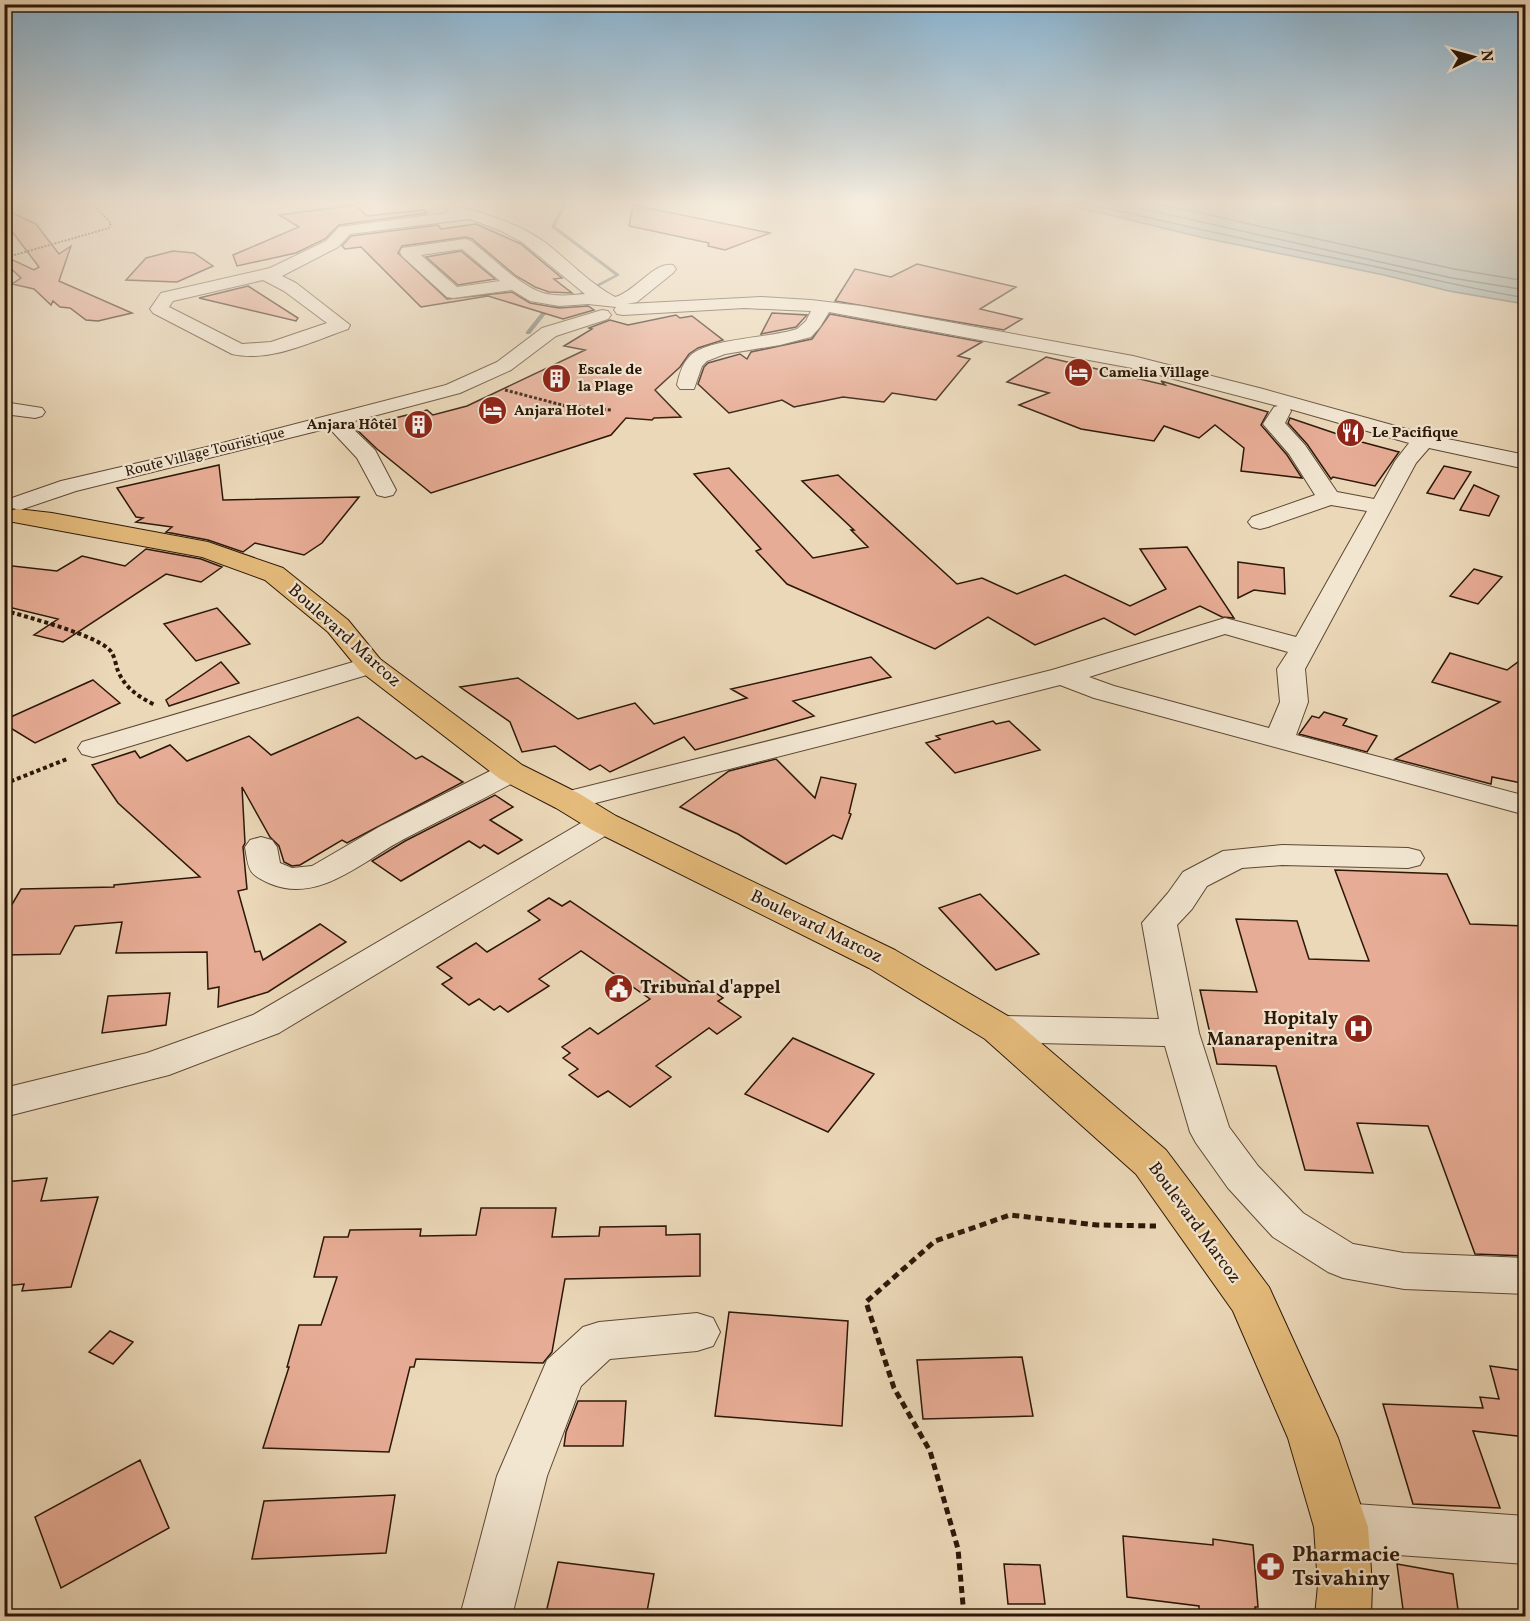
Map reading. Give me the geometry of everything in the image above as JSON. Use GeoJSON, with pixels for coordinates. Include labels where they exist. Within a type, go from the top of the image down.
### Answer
{"type":"FeatureCollection","features":[{"type":"Feature","properties":{"kind":"main road","name":"Boulevard Marcoz"},"geometry":{"type":"LineString","coordinates":[[12,510],[208,550],[274,574],[338,626],[370,665],[511,772],[568,801],[604,823],[882,959],[999,1029],[1151,1162],[1252,1301],[1313,1438],[1341,1527],[1345,1585],[1343,1617]]}},
{"type":"Feature","properties":{"kind":"street"},"geometry":{"type":"LineString","coordinates":[[243,280],[167,297],[159,309],[239,350],[273,348],[341,325],[290,287],[273,280]]}},
{"type":"Feature","properties":{"kind":"street"},"geometry":{"type":"LineString","coordinates":[[438,280],[453,293],[515,284]]}},
{"type":"Feature","properties":{"kind":"street"},"geometry":{"type":"LineString","coordinates":[[510,280],[536,297],[608,307],[820,311],[883,321],[1118,368],[1526,472]]}},
{"type":"Feature","properties":{"kind":"street"},"geometry":{"type":"LineString","coordinates":[[576,280],[608,307],[746,303],[838,307],[1133,362],[1256,393],[1421,445],[1526,462]]}},
{"type":"Feature","properties":{"kind":"street"},"geometry":{"type":"LineString","coordinates":[[608,307],[631,298],[654,280]]}},
{"type":"Feature","properties":{"kind":"street","name":"Route Village Touristique"},"geometry":{"type":"LineString","coordinates":[[12,510],[69,486],[405,404],[443,397],[481,384],[555,337],[585,326],[608,307]]}},
{"type":"Feature","properties":{"kind":"street"},"geometry":{"type":"LineString","coordinates":[[687,385],[692,365],[700,357],[724,349],[805,332],[817,319],[820,311]]}},
{"type":"Feature","properties":{"kind":"street","name":"Route Village Touristique"},"geometry":{"type":"LineString","coordinates":[[107,478],[138,478],[337,425],[453,389],[514,363]]}},
{"type":"Feature","properties":{"kind":"street"},"geometry":{"type":"LineString","coordinates":[[4,408],[35,412]]}},
{"type":"Feature","properties":{"kind":"street"},"geometry":{"type":"LineString","coordinates":[[1281,411],[1274,424],[1297,450],[1329,498]]}},
{"type":"Feature","properties":{"kind":"street"},"geometry":{"type":"LineString","coordinates":[[337,425],[367,455],[385,490]]}},
{"type":"Feature","properties":{"kind":"street"},"geometry":{"type":"LineString","coordinates":[[1279,740],[1294,702],[1291,669],[1406,462],[1421,445]]}},
{"type":"Feature","properties":{"kind":"street"},"geometry":{"type":"LineString","coordinates":[[1260,522],[1329,498],[1383,507]]}},
{"type":"Feature","properties":{"kind":"street"},"geometry":{"type":"LineString","coordinates":[[568,801],[1062,675],[1225,626],[1304,648]]}},
{"type":"Feature","properties":{"kind":"street"},"geometry":{"type":"LineString","coordinates":[[93,748],[370,665]]}},
{"type":"Feature","properties":{"kind":"street"},"geometry":{"type":"LineString","coordinates":[[1062,675],[1104,692],[1526,806]]}},
{"type":"Feature","properties":{"kind":"street"},"geometry":{"type":"LineString","coordinates":[[261,847],[265,869],[289,879],[320,874],[390,834],[511,772]]}},
{"type":"Feature","properties":{"kind":"street"},"geometry":{"type":"LineString","coordinates":[[4,1103],[155,1065],[266,1024],[604,823]]}},
{"type":"Feature","properties":{"kind":"street"},"geometry":{"type":"LineString","coordinates":[[1408,858],[1282,855],[1236,858],[1195,879],[1159,923],[1180,1033],[1210,1132],[1243,1177],[1288,1225],[1343,1260],[1404,1271],[1526,1276]]}},
{"type":"Feature","properties":{"kind":"street"},"geometry":{"type":"LineString","coordinates":[[999,1029],[1180,1033]]}},
{"type":"Feature","properties":{"kind":"street"},"geometry":{"type":"LineString","coordinates":[[486,1617],[522,1476],[563,1374],[599,1341],[697,1332]]}},
{"type":"Feature","properties":{"kind":"street"},"geometry":{"type":"LineString","coordinates":[[1341,1527],[1526,1540]]}},
{"type":"Feature","properties":{"kind":"path"},"geometry":{"type":"LineString","coordinates":[[481,384],[566,406],[612,410]]}},
{"type":"Feature","properties":{"kind":"path"},"geometry":{"type":"LineString","coordinates":[[4,610],[91,638],[112,652],[118,676],[138,697],[185,720]]}},
{"type":"Feature","properties":{"kind":"path"},"geometry":{"type":"LineString","coordinates":[[4,784],[93,748]]}},
{"type":"Feature","properties":{"kind":"path"},"geometry":{"type":"LineString","coordinates":[[964,1617],[958,1549],[930,1451],[894,1388],[866,1302],[935,1241],[1010,1215],[1096,1225],[1198,1228]]}},
{"type":"Feature","properties":{"kind":"water"},"geometry":{"type":"Polygon","coordinates":[[[1403,280],[1525,280],[1525,304],[1449,291],[1403,280]]]}},
{"type":"Feature","properties":{"kind":"building"},"geometry":{"type":"Polygon","coordinates":[[[19,280],[59,280],[132,313],[98,321],[86,320],[70,308],[60,307],[53,301],[51,305],[34,289],[12,284],[19,280]]]}},
{"type":"Feature","properties":{"kind":"building"},"geometry":{"type":"Polygon","coordinates":[[[126,280],[182,280],[177,282],[126,280]]]}},
{"type":"Feature","properties":{"kind":"building"},"geometry":{"type":"Polygon","coordinates":[[[394,280],[426,280],[447,299],[512,292],[530,303],[559,308],[588,306],[594,310],[563,319],[488,296],[421,307],[394,280]]]}},
{"type":"Feature","properties":{"kind":"building"},"geometry":{"type":"Polygon","coordinates":[[[452,280],[491,280],[458,285],[452,280]]]}},
{"type":"Feature","properties":{"kind":"building"},"geometry":{"type":"Polygon","coordinates":[[[522,280],[555,280],[572,293],[549,292],[522,280]]]}},
{"type":"Feature","properties":{"kind":"building"},"geometry":{"type":"Polygon","coordinates":[[[848,280],[984,280],[1016,287],[980,309],[1022,319],[1004,330],[835,301],[848,280]]]}},
{"type":"Feature","properties":{"kind":"building"},"geometry":{"type":"Polygon","coordinates":[[[248,286],[298,318],[296,321],[199,298],[248,286]]]}},
{"type":"Feature","properties":{"kind":"building"},"geometry":{"type":"Polygon","coordinates":[[[772,313],[807,315],[796,327],[761,334],[772,313]]]}},
{"type":"Feature","properties":{"kind":"building"},"geometry":{"type":"Polygon","coordinates":[[[830,314],[982,342],[958,356],[970,359],[936,400],[892,393],[884,402],[843,397],[794,407],[782,400],[729,413],[698,384],[704,367],[708,363],[740,354],[747,359],[751,352],[812,339],[830,314]]]}},
{"type":"Feature","properties":{"kind":"building"},"geometry":{"type":"Polygon","coordinates":[[[676,315],[680,318],[692,316],[723,340],[698,348],[689,354],[680,367],[655,390],[681,417],[652,420],[626,418],[611,435],[431,493],[355,428],[427,410],[433,415],[467,406],[585,350],[564,346],[592,329],[589,328],[610,320],[628,325],[676,315]]]}},
{"type":"Feature","properties":{"kind":"building"},"geometry":{"type":"Polygon","coordinates":[[[1046,357],[1165,385],[1161,381],[1268,412],[1261,425],[1287,455],[1302,478],[1241,471],[1244,448],[1215,425],[1199,438],[1164,426],[1154,441],[1081,429],[1019,405],[1049,393],[1007,382],[1046,357]]]}},
{"type":"Feature","properties":{"kind":"building"},"geometry":{"type":"Polygon","coordinates":[[[1290,418],[1399,452],[1375,486],[1333,477],[1331,479],[1307,444],[1288,423],[1290,418]]]}},
{"type":"Feature","properties":{"kind":"building"},"geometry":{"type":"Polygon","coordinates":[[[219,465],[223,500],[359,497],[322,543],[304,555],[255,543],[243,552],[208,540],[166,532],[172,527],[136,522],[143,518],[136,517],[117,488],[219,465]]]}},
{"type":"Feature","properties":{"kind":"building"},"geometry":{"type":"Polygon","coordinates":[[[1444,466],[1471,472],[1454,499],[1427,493],[1444,466]]]}},
{"type":"Feature","properties":{"kind":"building"},"geometry":{"type":"Polygon","coordinates":[[[729,468],[813,558],[868,547],[851,530],[854,530],[802,481],[838,475],[957,584],[982,578],[1017,594],[1065,575],[1130,606],[1166,589],[1140,549],[1187,547],[1234,618],[1222,617],[1200,606],[1135,635],[1104,618],[1035,645],[988,617],[935,649],[787,584],[756,551],[761,549],[694,474],[729,468]]]}},
{"type":"Feature","properties":{"kind":"building"},"geometry":{"type":"Polygon","coordinates":[[[1474,485],[1499,496],[1489,516],[1460,510],[1474,485]]]}},
{"type":"Feature","properties":{"kind":"building"},"geometry":{"type":"Polygon","coordinates":[[[146,549],[201,559],[222,567],[201,582],[166,574],[63,642],[34,635],[58,619],[4,606],[4,565],[57,571],[82,556],[125,566],[146,549]]]}},
{"type":"Feature","properties":{"kind":"building"},"geometry":{"type":"Polygon","coordinates":[[[1238,562],[1284,568],[1285,594],[1254,590],[1238,598],[1238,562]]]}},
{"type":"Feature","properties":{"kind":"building"},"geometry":{"type":"Polygon","coordinates":[[[1474,569],[1502,577],[1478,604],[1450,596],[1474,569]]]}},
{"type":"Feature","properties":{"kind":"building"},"geometry":{"type":"Polygon","coordinates":[[[217,608],[250,644],[196,661],[164,624],[217,608]]]}},
{"type":"Feature","properties":{"kind":"building"},"geometry":{"type":"Polygon","coordinates":[[[1450,653],[1507,670],[1526,656],[1526,784],[1492,777],[1491,784],[1395,759],[1500,702],[1432,682],[1450,653]]]}},
{"type":"Feature","properties":{"kind":"building"},"geometry":{"type":"Polygon","coordinates":[[[871,657],[891,677],[793,701],[814,716],[695,750],[684,737],[610,772],[600,765],[590,770],[555,746],[522,752],[510,722],[460,687],[518,678],[578,719],[635,703],[654,724],[747,698],[731,689],[871,657]]]}},
{"type":"Feature","properties":{"kind":"building"},"geometry":{"type":"Polygon","coordinates":[[[221,662],[239,683],[169,706],[166,700],[221,662]]]}},
{"type":"Feature","properties":{"kind":"building"},"geometry":{"type":"Polygon","coordinates":[[[93,680],[120,703],[35,743],[4,724],[4,720],[93,680]]]}},
{"type":"Feature","properties":{"kind":"building"},"geometry":{"type":"Polygon","coordinates":[[[1324,712],[1347,719],[1343,725],[1377,736],[1367,752],[1299,734],[1312,716],[1319,718],[1324,712]]]}},
{"type":"Feature","properties":{"kind":"building"},"geometry":{"type":"Polygon","coordinates":[[[358,717],[416,759],[422,756],[463,782],[347,843],[342,840],[300,865],[292,866],[284,862],[279,846],[270,837],[242,787],[245,843],[243,847],[247,889],[238,891],[255,952],[260,951],[263,960],[320,924],[346,942],[268,992],[218,1007],[219,987],[208,989],[207,952],[116,953],[122,922],[75,926],[60,954],[4,955],[4,918],[21,889],[114,887],[114,885],[200,877],[118,803],[92,765],[135,751],[140,758],[170,745],[187,761],[249,736],[271,755],[358,717]]]}},
{"type":"Feature","properties":{"kind":"building"},"geometry":{"type":"Polygon","coordinates":[[[993,721],[996,724],[1009,721],[1040,750],[955,773],[926,743],[940,739],[936,736],[993,721]]]}},
{"type":"Feature","properties":{"kind":"building"},"geometry":{"type":"Polygon","coordinates":[[[776,759],[815,798],[821,777],[856,784],[849,813],[851,814],[842,839],[833,835],[786,864],[738,834],[680,807],[729,771],[776,759]]]}},
{"type":"Feature","properties":{"kind":"building"},"geometry":{"type":"Polygon","coordinates":[[[495,795],[513,807],[490,820],[522,840],[498,854],[484,845],[480,848],[469,841],[401,881],[372,861],[405,841],[495,795]]]}},
{"type":"Feature","properties":{"kind":"building"},"geometry":{"type":"Polygon","coordinates":[[[1335,870],[1447,874],[1470,924],[1526,926],[1526,1256],[1475,1254],[1428,1126],[1357,1123],[1373,1173],[1305,1170],[1276,1066],[1217,1064],[1200,990],[1257,992],[1236,919],[1297,921],[1309,959],[1369,961],[1335,870]]]}},
{"type":"Feature","properties":{"kind":"building"},"geometry":{"type":"Polygon","coordinates":[[[980,894],[1039,954],[996,970],[939,908],[980,894]]]}},
{"type":"Feature","properties":{"kind":"building"},"geometry":{"type":"Polygon","coordinates":[[[549,898],[562,906],[570,901],[693,984],[698,981],[723,998],[718,1001],[741,1017],[717,1034],[709,1028],[656,1066],[671,1077],[630,1107],[608,1091],[598,1097],[569,1075],[578,1069],[563,1058],[570,1053],[562,1047],[590,1028],[598,1034],[650,999],[581,951],[539,979],[549,986],[508,1012],[500,1006],[494,1010],[479,999],[469,1005],[442,984],[452,978],[437,967],[476,943],[487,952],[540,920],[528,911],[549,898]]]}},
{"type":"Feature","properties":{"kind":"building"},"geometry":{"type":"Polygon","coordinates":[[[170,993],[166,1025],[102,1033],[108,996],[170,993]]]}},
{"type":"Feature","properties":{"kind":"building"},"geometry":{"type":"Polygon","coordinates":[[[793,1038],[874,1074],[828,1132],[745,1094],[793,1038]]]}},
{"type":"Feature","properties":{"kind":"building"},"geometry":{"type":"Polygon","coordinates":[[[47,1178],[41,1201],[98,1197],[71,1287],[22,1291],[24,1284],[4,1286],[4,1182],[47,1178]]]}},
{"type":"Feature","properties":{"kind":"building"},"geometry":{"type":"Polygon","coordinates":[[[481,1208],[556,1208],[552,1237],[599,1236],[600,1227],[666,1226],[666,1235],[700,1234],[700,1276],[565,1279],[552,1352],[543,1363],[416,1359],[414,1367],[410,1367],[389,1452],[263,1448],[289,1367],[287,1367],[299,1325],[321,1325],[337,1277],[314,1277],[324,1237],[348,1237],[350,1230],[421,1229],[420,1236],[476,1235],[481,1208]]]}},
{"type":"Feature","properties":{"kind":"building"},"geometry":{"type":"Polygon","coordinates":[[[729,1312],[848,1321],[842,1426],[715,1416],[729,1312]]]}},
{"type":"Feature","properties":{"kind":"building"},"geometry":{"type":"Polygon","coordinates":[[[110,1331],[133,1342],[113,1364],[89,1352],[110,1331]]]}},
{"type":"Feature","properties":{"kind":"building"},"geometry":{"type":"Polygon","coordinates":[[[1022,1357],[1033,1416],[923,1419],[917,1360],[1022,1357]]]}},
{"type":"Feature","properties":{"kind":"building"},"geometry":{"type":"Polygon","coordinates":[[[1490,1366],[1526,1371],[1526,1437],[1473,1431],[1500,1508],[1413,1504],[1383,1404],[1483,1408],[1480,1397],[1499,1399],[1490,1366]]]}},
{"type":"Feature","properties":{"kind":"building"},"geometry":{"type":"Polygon","coordinates":[[[578,1401],[626,1401],[623,1446],[564,1446],[566,1432],[578,1401]]]}},
{"type":"Feature","properties":{"kind":"building"},"geometry":{"type":"Polygon","coordinates":[[[140,1460],[169,1528],[61,1588],[35,1517],[140,1460]]]}},
{"type":"Feature","properties":{"kind":"building"},"geometry":{"type":"Polygon","coordinates":[[[395,1495],[386,1553],[252,1559],[264,1501],[395,1495]]]}},
{"type":"Feature","properties":{"kind":"building"},"geometry":{"type":"Polygon","coordinates":[[[1123,1536],[1213,1545],[1213,1539],[1253,1545],[1258,1607],[1255,1607],[1256,1617],[1199,1617],[1199,1606],[1127,1597],[1123,1536]]]}},
{"type":"Feature","properties":{"kind":"building"},"geometry":{"type":"Polygon","coordinates":[[[558,1562],[654,1574],[646,1617],[545,1617],[558,1562]]]}},
{"type":"Feature","properties":{"kind":"building"},"geometry":{"type":"Polygon","coordinates":[[[1004,1564],[1040,1565],[1045,1604],[1008,1604],[1004,1564]]]}},
{"type":"Feature","properties":{"kind":"building"},"geometry":{"type":"Polygon","coordinates":[[[1397,1564],[1453,1574],[1459,1617],[1404,1617],[1397,1564]]]}},
{"type":"Feature","properties":{"kind":"waterway"},"geometry":{"type":"LineString","coordinates":[[528,333],[543,314],[609,280]]}},
{"type":"Feature","properties":{"kind":"place","name":"Camelia Village"},"geometry":{"type":"Point","coordinates":[1078,373]}},
{"type":"Feature","properties":{"kind":"place","name":"Escale de la Plage"},"geometry":{"type":"Point","coordinates":[557,379]}},
{"type":"Feature","properties":{"kind":"place","name":"Anjara Hotel"},"geometry":{"type":"Point","coordinates":[493,411]}},
{"type":"Feature","properties":{"kind":"place","name":"Anjara Hôtel"},"geometry":{"type":"Point","coordinates":[418,425]}},
{"type":"Feature","properties":{"kind":"place","name":"Le Pacifique"},"geometry":{"type":"Point","coordinates":[1351,433]}},
{"type":"Feature","properties":{"kind":"place","name":"Tribunal d'appel"},"geometry":{"type":"Point","coordinates":[619,988]}},
{"type":"Feature","properties":{"kind":"place","name":"Hopitaly Manarapenitra"},"geometry":{"type":"Point","coordinates":[1359,1029]}},
{"type":"Feature","properties":{"kind":"place","name":"Pharmacie Tsivahiny"},"geometry":{"type":"Point","coordinates":[1271,1567]}}]}
